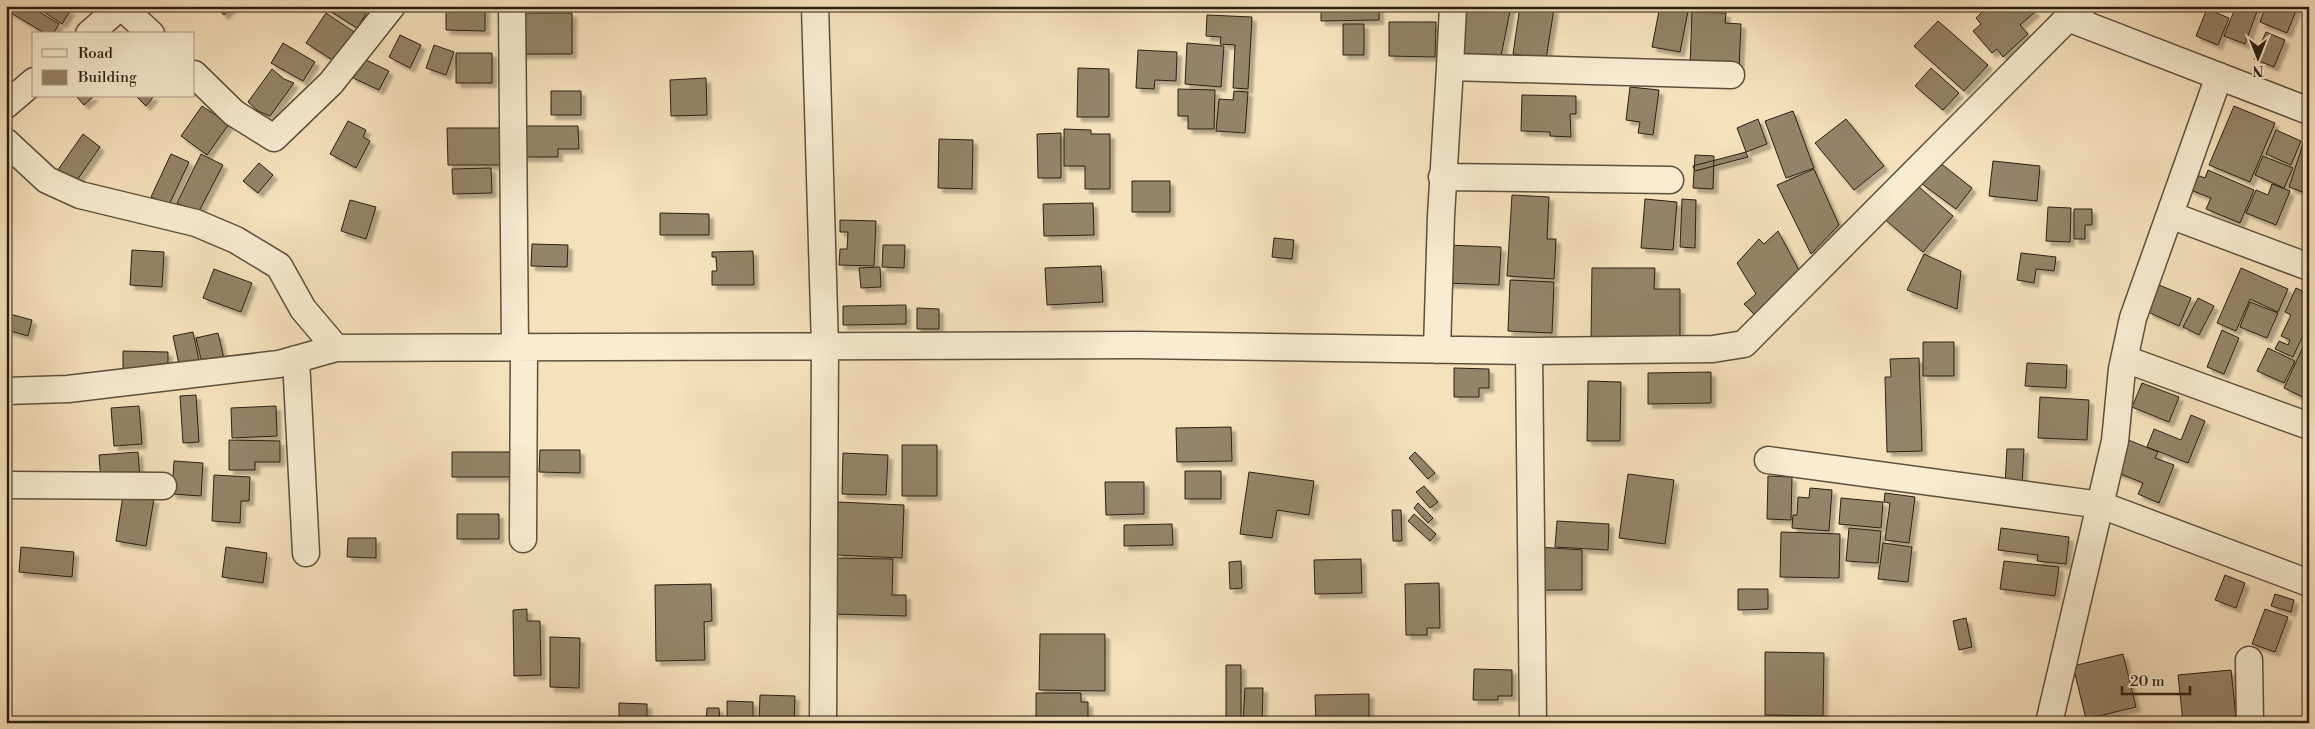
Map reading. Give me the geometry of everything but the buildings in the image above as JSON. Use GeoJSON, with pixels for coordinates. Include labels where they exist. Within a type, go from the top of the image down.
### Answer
{"type":"FeatureCollection","features":[{"type":"Feature","properties":{"kind":"street"},"geometry":{"type":"LineString","coordinates":[[91,32],[121,6],[149,32]]}},
{"type":"Feature","properties":{"kind":"street"},"geometry":{"type":"LineString","coordinates":[[195,75],[234,113],[274,138],[331,83],[392,6]]}},
{"type":"Feature","properties":{"kind":"street"},"geometry":{"type":"LineString","coordinates":[[512,6],[523,539]]}},
{"type":"Feature","properties":{"kind":"street"},"geometry":{"type":"LineString","coordinates":[[815,6],[825,347],[823,723]]}},
{"type":"Feature","properties":{"kind":"street"},"geometry":{"type":"LineString","coordinates":[[1437,350],[1442,177],[1454,6]]}},
{"type":"Feature","properties":{"kind":"street"},"geometry":{"type":"LineString","coordinates":[[6,391],[68,389],[279,364],[336,348],[1138,346],[1530,351],[1713,349],[1744,344],[2075,12],[2219,76],[2309,110]]}},
{"type":"Feature","properties":{"kind":"street"},"geometry":{"type":"LineString","coordinates":[[1450,67],[1731,75]]}},
{"type":"Feature","properties":{"kind":"street"},"geometry":{"type":"LineString","coordinates":[[2049,723],[2115,441],[2124,359],[2133,318],[2219,76]]}},
{"type":"Feature","properties":{"kind":"street"},"geometry":{"type":"LineString","coordinates":[[6,104],[32,83]]}},
{"type":"Feature","properties":{"kind":"street"},"geometry":{"type":"LineString","coordinates":[[6,142],[47,180],[80,195],[196,223],[236,240],[279,266],[303,309],[336,348]]}},
{"type":"Feature","properties":{"kind":"street"},"geometry":{"type":"LineString","coordinates":[[1442,177],[1670,180]]}},
{"type":"Feature","properties":{"kind":"street"},"geometry":{"type":"LineString","coordinates":[[2170,215],[2309,267]]}},
{"type":"Feature","properties":{"kind":"street"},"geometry":{"type":"LineString","coordinates":[[1530,351],[1533,723]]}},
{"type":"Feature","properties":{"kind":"street"},"geometry":{"type":"LineString","coordinates":[[296,359],[306,553]]}},
{"type":"Feature","properties":{"kind":"street"},"geometry":{"type":"LineString","coordinates":[[2124,359],[2309,426]]}},
{"type":"Feature","properties":{"kind":"street"},"geometry":{"type":"LineString","coordinates":[[1768,460],[2101,505],[2309,583]]}},
{"type":"Feature","properties":{"kind":"street"},"geometry":{"type":"LineString","coordinates":[[6,485],[163,486]]}},
{"type":"Feature","properties":{"kind":"street"},"geometry":{"type":"LineString","coordinates":[[2249,660],[2250,723]]}}]}
